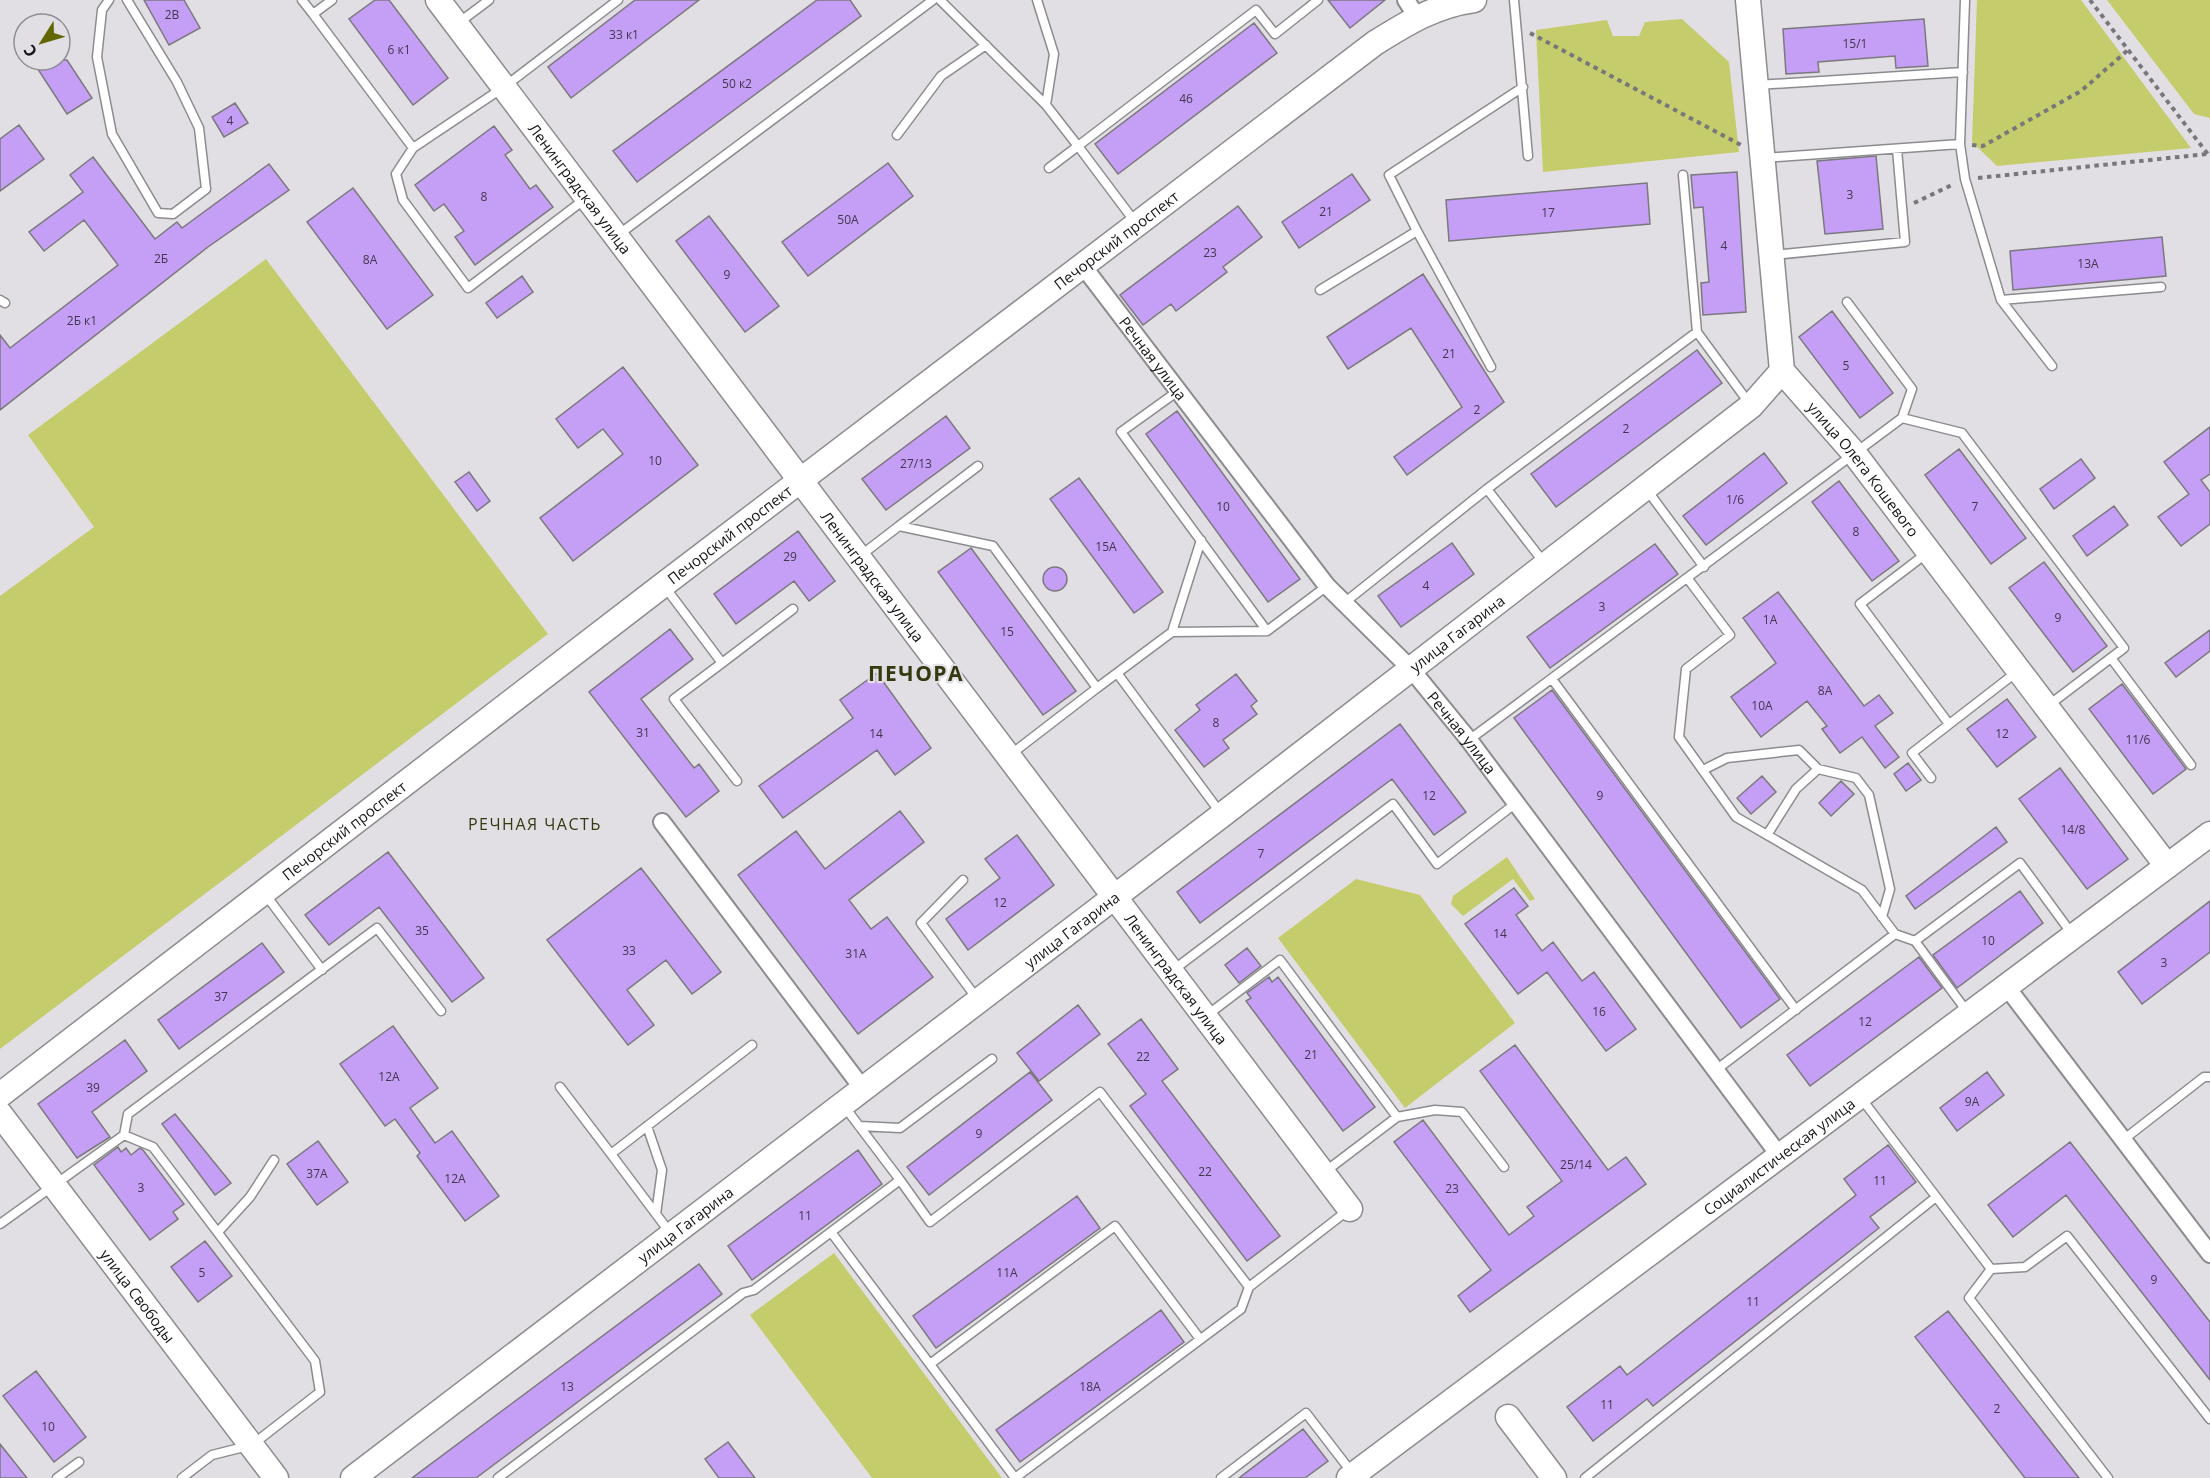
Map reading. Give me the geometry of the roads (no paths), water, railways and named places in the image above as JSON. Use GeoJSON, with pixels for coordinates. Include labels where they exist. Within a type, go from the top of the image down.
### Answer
{"type":"FeatureCollection","features":[{"type":"Feature","properties":{"kind":"main road","name":"Ленинградская улица"},"geometry":{"type":"LineString","coordinates":[[438,0],[860,556],[1350,1209]]}},
{"type":"Feature","properties":{"kind":"main road","name":"Печорский проспект"},"geometry":{"type":"LineString","coordinates":[[0,1095],[801,479],[1375,43],[1411,8],[1474,0]]}},
{"type":"Feature","properties":{"kind":"main road"},"geometry":{"type":"LineString","coordinates":[[1748,0],[1756,85],[1756,154],[1772,255],[1782,372]]}},
{"type":"Feature","properties":{"kind":"main road","name":"улица Гагарина"},"geometry":{"type":"LineString","coordinates":[[353,1478],[1222,815],[1751,406],[1782,372]]}},
{"type":"Feature","properties":{"kind":"main road","name":"улица Олега Кошевого"},"geometry":{"type":"LineString","coordinates":[[1782,372],[1854,453],[2167,866]]}},
{"type":"Feature","properties":{"kind":"main road","name":"Социалистическая улица"},"geometry":{"type":"LineString","coordinates":[[1351,1476],[2210,834]]}},
{"type":"Feature","properties":{"kind":"main road","name":"улица Свободы"},"geometry":{"type":"LineString","coordinates":[[0,1114],[276,1478]]}},
{"type":"Feature","properties":{"kind":"main road"},"geometry":{"type":"LineString","coordinates":[[1508,1417],[1554,1478]]}},
{"type":"Feature","properties":{"kind":"street","name":"Речная улица"},"geometry":{"type":"LineString","coordinates":[[1083,266],[1327,586],[1411,669],[1469,740],[1779,1155]]}},
{"type":"Feature","properties":{"kind":"street"},"geometry":{"type":"LineString","coordinates":[[662,822],[863,1089]]}},
{"type":"Feature","properties":{"kind":"street"},"geometry":{"type":"LineString","coordinates":[[2006,986],[2210,1254]]}},
{"type":"Feature","properties":{"kind":"lane"},"geometry":{"type":"LineString","coordinates":[[109,0],[102,10],[97,57],[112,134],[158,213],[173,214],[206,189],[198,128],[177,82],[127,0]]}},
{"type":"Feature","properties":{"kind":"lane"},"geometry":{"type":"LineString","coordinates":[[302,0],[413,148]]}},
{"type":"Feature","properties":{"kind":"lane"},"geometry":{"type":"LineString","coordinates":[[313,14],[332,0]]}},
{"type":"Feature","properties":{"kind":"lane"},"geometry":{"type":"LineString","coordinates":[[457,24],[489,0]]}},
{"type":"Feature","properties":{"kind":"lane"},"geometry":{"type":"LineString","coordinates":[[588,197],[468,288],[403,200],[396,174],[413,148],[504,87],[618,0]]}},
{"type":"Feature","properties":{"kind":"lane"},"geometry":{"type":"LineString","coordinates":[[617,236],[933,0]]}},
{"type":"Feature","properties":{"kind":"lane"},"geometry":{"type":"LineString","coordinates":[[940,0],[1046,105],[1137,225]]}},
{"type":"Feature","properties":{"kind":"lane"},"geometry":{"type":"LineString","coordinates":[[1037,0],[1054,54],[1046,105]]}},
{"type":"Feature","properties":{"kind":"lane"},"geometry":{"type":"LineString","coordinates":[[1049,168],[1257,10],[1275,34],[1318,0]]}},
{"type":"Feature","properties":{"kind":"lane"},"geometry":{"type":"LineString","coordinates":[[1515,0],[1528,156]]}},
{"type":"Feature","properties":{"kind":"lane"},"geometry":{"type":"LineString","coordinates":[[1965,0],[1960,144],[1965,179],[2001,300],[2052,366]]}},
{"type":"Feature","properties":{"kind":"lane"},"geometry":{"type":"LineString","coordinates":[[897,135],[941,76],[986,45]]}},
{"type":"Feature","properties":{"kind":"lane"},"geometry":{"type":"LineString","coordinates":[[1756,85],[1963,72]]}},
{"type":"Feature","properties":{"kind":"lane"},"geometry":{"type":"LineString","coordinates":[[1491,367],[1389,175],[1523,87]]}},
{"type":"Feature","properties":{"kind":"lane"},"geometry":{"type":"LineString","coordinates":[[1756,154],[1897,149],[1960,144]]}},
{"type":"Feature","properties":{"kind":"lane"},"geometry":{"type":"LineString","coordinates":[[1772,255],[1905,242],[1897,149]]}},
{"type":"Feature","properties":{"kind":"lane"},"geometry":{"type":"LineString","coordinates":[[1683,175],[1697,332],[1751,406]]}},
{"type":"Feature","properties":{"kind":"lane"},"geometry":{"type":"LineString","coordinates":[[1320,290],[1417,231]]}},
{"type":"Feature","properties":{"kind":"lane"},"geometry":{"type":"LineString","coordinates":[[2001,300],[2161,287]]}},
{"type":"Feature","properties":{"kind":"lane"},"geometry":{"type":"LineString","coordinates":[[1469,740],[1902,418],[1912,389],[1847,302]]}},
{"type":"Feature","properties":{"kind":"lane"},"geometry":{"type":"LineString","coordinates":[[1344,603],[1487,489],[1697,332]]}},
{"type":"Feature","properties":{"kind":"lane"},"geometry":{"type":"LineString","coordinates":[[1178,391],[1122,432],[1268,631]]}},
{"type":"Feature","properties":{"kind":"lane"},"geometry":{"type":"LineString","coordinates":[[1902,418],[1962,433],[2124,648],[2046,707]]}},
{"type":"Feature","properties":{"kind":"lane"},"geometry":{"type":"LineString","coordinates":[[860,556],[978,466]]}},
{"type":"Feature","properties":{"kind":"lane"},"geometry":{"type":"LineString","coordinates":[[1645,488],[1704,567]]}},
{"type":"Feature","properties":{"kind":"lane"},"geometry":{"type":"LineString","coordinates":[[1487,489],[1545,565]]}},
{"type":"Feature","properties":{"kind":"lane"},"geometry":{"type":"LineString","coordinates":[[899,526],[993,546],[1097,688]]}},
{"type":"Feature","properties":{"kind":"lane"},"geometry":{"type":"LineString","coordinates":[[1172,632],[1200,540]]}},
{"type":"Feature","properties":{"kind":"lane"},"geometry":{"type":"LineString","coordinates":[[1928,552],[1860,604],[1949,724]]}},
{"type":"Feature","properties":{"kind":"lane"},"geometry":{"type":"LineString","coordinates":[[1688,579],[1730,635],[1686,669],[1679,737],[1736,817],[1862,890],[1895,934],[1914,941],[1969,1013]]}},
{"type":"Feature","properties":{"kind":"lane"},"geometry":{"type":"LineString","coordinates":[[663,585],[722,663]]}},
{"type":"Feature","properties":{"kind":"lane"},"geometry":{"type":"LineString","coordinates":[[1010,755],[1172,632],[1268,631],[1327,586]]}},
{"type":"Feature","properties":{"kind":"lane"},"geometry":{"type":"LineString","coordinates":[[737,781],[674,699],[793,609]]}},
{"type":"Feature","properties":{"kind":"lane"},"geometry":{"type":"LineString","coordinates":[[2111,658],[2191,765]]}},
{"type":"Feature","properties":{"kind":"lane"},"geometry":{"type":"LineString","coordinates":[[1931,778],[1912,753],[2018,670]]}},
{"type":"Feature","properties":{"kind":"lane"},"geometry":{"type":"LineString","coordinates":[[1117,673],[1222,815]]}},
{"type":"Feature","properties":{"kind":"lane"},"geometry":{"type":"LineString","coordinates":[[1552,679],[1796,1010]]}},
{"type":"Feature","properties":{"kind":"lane"},"geometry":{"type":"LineString","coordinates":[[1703,770],[1727,758],[1799,750],[1818,769],[1856,778],[1869,795],[1890,889],[1882,916]]}},
{"type":"Feature","properties":{"kind":"lane"},"geometry":{"type":"LineString","coordinates":[[1767,835],[1796,789],[1818,769]]}},
{"type":"Feature","properties":{"kind":"lane"},"geometry":{"type":"LineString","coordinates":[[1172,971],[1393,804],[1437,864],[1516,803]]}},
{"type":"Feature","properties":{"kind":"lane"},"geometry":{"type":"LineString","coordinates":[[1914,941],[2020,863],[2074,935]]}},
{"type":"Feature","properties":{"kind":"lane"},"geometry":{"type":"LineString","coordinates":[[963,880],[921,923],[979,1000]]}},
{"type":"Feature","properties":{"kind":"lane"},"geometry":{"type":"LineString","coordinates":[[264,892],[322,970]]}},
{"type":"Feature","properties":{"kind":"lane"},"geometry":{"type":"LineString","coordinates":[[0,1224],[124,1135],[128,1114],[377,928],[441,1011]]}},
{"type":"Feature","properties":{"kind":"lane"},"geometry":{"type":"LineString","coordinates":[[1716,1070],[1895,934]]}},
{"type":"Feature","properties":{"kind":"lane"},"geometry":{"type":"LineString","coordinates":[[1205,1016],[1280,960],[1397,1117]]}},
{"type":"Feature","properties":{"kind":"lane"},"geometry":{"type":"LineString","coordinates":[[611,1154],[752,1045]]}},
{"type":"Feature","properties":{"kind":"lane"},"geometry":{"type":"LineString","coordinates":[[859,1126],[900,1128],[992,1059]]}},
{"type":"Feature","properties":{"kind":"lane"},"geometry":{"type":"LineString","coordinates":[[2123,1140],[2204,1077],[2210,1077]]}},
{"type":"Feature","properties":{"kind":"lane"},"geometry":{"type":"LineString","coordinates":[[560,1087],[672,1235]]}},
{"type":"Feature","properties":{"kind":"lane"},"geometry":{"type":"LineString","coordinates":[[843,1104],[930,1222],[1100,1092],[1248,1287]]}},
{"type":"Feature","properties":{"kind":"lane"},"geometry":{"type":"LineString","coordinates":[[1860,1095],[1991,1269]]}},
{"type":"Feature","properties":{"kind":"lane"},"geometry":{"type":"LineString","coordinates":[[1323,1173],[1397,1117],[1435,1110],[1462,1112],[1504,1167]]}},
{"type":"Feature","properties":{"kind":"lane"},"geometry":{"type":"LineString","coordinates":[[647,1126],[662,1170],[656,1214]]}},
{"type":"Feature","properties":{"kind":"lane"},"geometry":{"type":"LineString","coordinates":[[124,1135],[153,1147],[315,1361],[320,1392],[252,1445],[212,1455],[182,1478]]}},
{"type":"Feature","properties":{"kind":"lane"},"geometry":{"type":"LineString","coordinates":[[218,1232],[250,1197],[274,1160]]}},
{"type":"Feature","properties":{"kind":"lane"},"geometry":{"type":"LineString","coordinates":[[498,1478],[743,1293],[754,1290],[900,1180]]}},
{"type":"Feature","properties":{"kind":"lane"},"geometry":{"type":"LineString","coordinates":[[1585,1478],[1936,1197]]}},
{"type":"Feature","properties":{"kind":"lane"},"geometry":{"type":"LineString","coordinates":[[831,1232],[1015,1478],[1241,1309],[1248,1287],[1350,1209]]}},
{"type":"Feature","properties":{"kind":"lane"},"geometry":{"type":"LineString","coordinates":[[930,1364],[1115,1226],[1200,1339]]}},
{"type":"Feature","properties":{"kind":"lane"},"geometry":{"type":"LineString","coordinates":[[2108,1478],[1969,1298],[1991,1269],[2025,1267],[2067,1236],[2210,1419]]}},
{"type":"Feature","properties":{"kind":"lane"},"geometry":{"type":"LineString","coordinates":[[1221,1478],[1306,1413],[1351,1476]]}},
{"type":"Feature","properties":{"kind":"lane"},"geometry":{"type":"LineString","coordinates":[[57,1478],[79,1462]]}},
{"type":"Feature","properties":{"kind":"district","name":"ПЕЧОРА"},"geometry":{"type":"Point","coordinates":[916,673]}},
{"type":"Feature","properties":{"kind":"district","name":"РЕЧНАЯ ЧАСТЬ"},"geometry":{"type":"Point","coordinates":[535,824]}}]}
